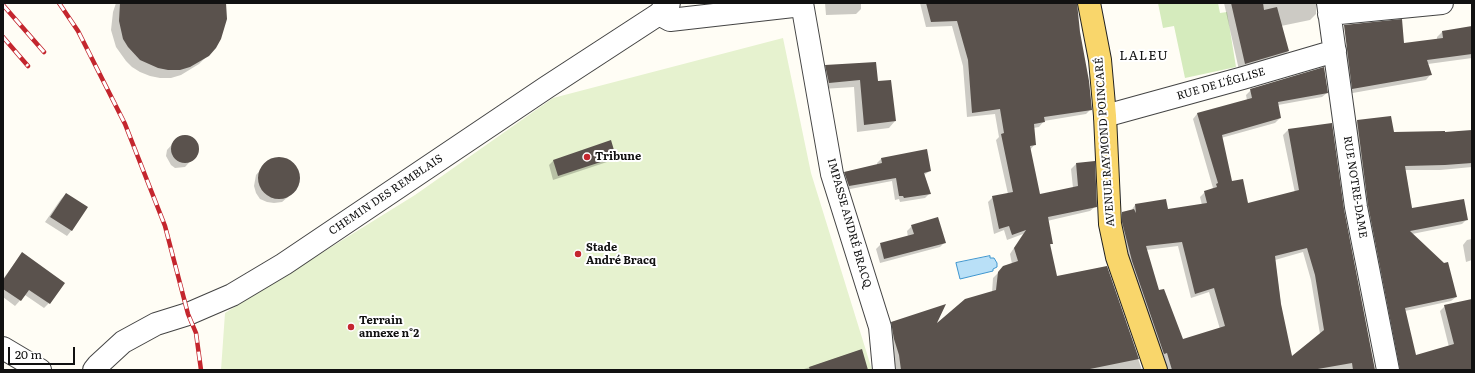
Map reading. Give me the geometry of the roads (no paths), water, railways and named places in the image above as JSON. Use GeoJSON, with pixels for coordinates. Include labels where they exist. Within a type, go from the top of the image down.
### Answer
{"type":"FeatureCollection","features":[{"type":"Feature","properties":{"kind":"main road","name":"AVENUE RAYMOND POINCARÉ"},"geometry":{"type":"LineString","coordinates":[[1089,3],[1100,60],[1105,116],[1110,224],[1117,257],[1156,370]]}},
{"type":"Feature","properties":{"kind":"street"},"geometry":{"type":"LineString","coordinates":[[1329,9],[1442,3]]}},
{"type":"Feature","properties":{"kind":"street","name":"IMPASSE ANDRÉ BRACQ"},"geometry":{"type":"LineString","coordinates":[[664,8],[670,20],[802,4],[832,174],[880,327],[884,370]]}},
{"type":"Feature","properties":{"kind":"street","name":"CHEMIN DES REMBLAIS"},"geometry":{"type":"LineString","coordinates":[[94,370],[123,342],[156,324],[188,314],[232,295],[284,264],[664,8]]}},
{"type":"Feature","properties":{"kind":"street","name":"RUE NOTRE-DAME"},"geometry":{"type":"LineString","coordinates":[[1329,9],[1356,207],[1388,370]]}},
{"type":"Feature","properties":{"kind":"street","name":"RUE DE L'ÉGLISE"},"geometry":{"type":"LineString","coordinates":[[1105,116],[1335,51]]}},
{"type":"Feature","properties":{"kind":"street"},"geometry":{"type":"LineString","coordinates":[[3,348],[40,370]]}},
{"type":"Feature","properties":{"kind":"water"},"geometry":{"type":"Polygon","coordinates":[[[990,256],[990,258],[994,258],[997,263],[997,267],[993,269],[993,271],[960,279],[956,263],[990,256]]]}},
{"type":"Feature","properties":{"kind":"railway"},"geometry":{"type":"LineString","coordinates":[[59,3],[78,31],[125,124],[165,226],[188,314],[196,333],[201,370]]}},
{"type":"Feature","properties":{"kind":"railway"},"geometry":{"type":"LineString","coordinates":[[3,5],[44,52]]}},
{"type":"Feature","properties":{"kind":"railway"},"geometry":{"type":"LineString","coordinates":[[3,37],[28,66]]}},
{"type":"Feature","properties":{"kind":"place","name":"Tribune"},"geometry":{"type":"Point","coordinates":[587,157]}},
{"type":"Feature","properties":{"kind":"place","name":"Stade André Bracq"},"geometry":{"type":"Point","coordinates":[578,254]}},
{"type":"Feature","properties":{"kind":"place","name":"Terrain annexe n°2"},"geometry":{"type":"Point","coordinates":[351,327]}},
{"type":"Feature","properties":{"kind":"district","name":"LALEU"},"geometry":{"type":"Point","coordinates":[1144,56]}}]}
